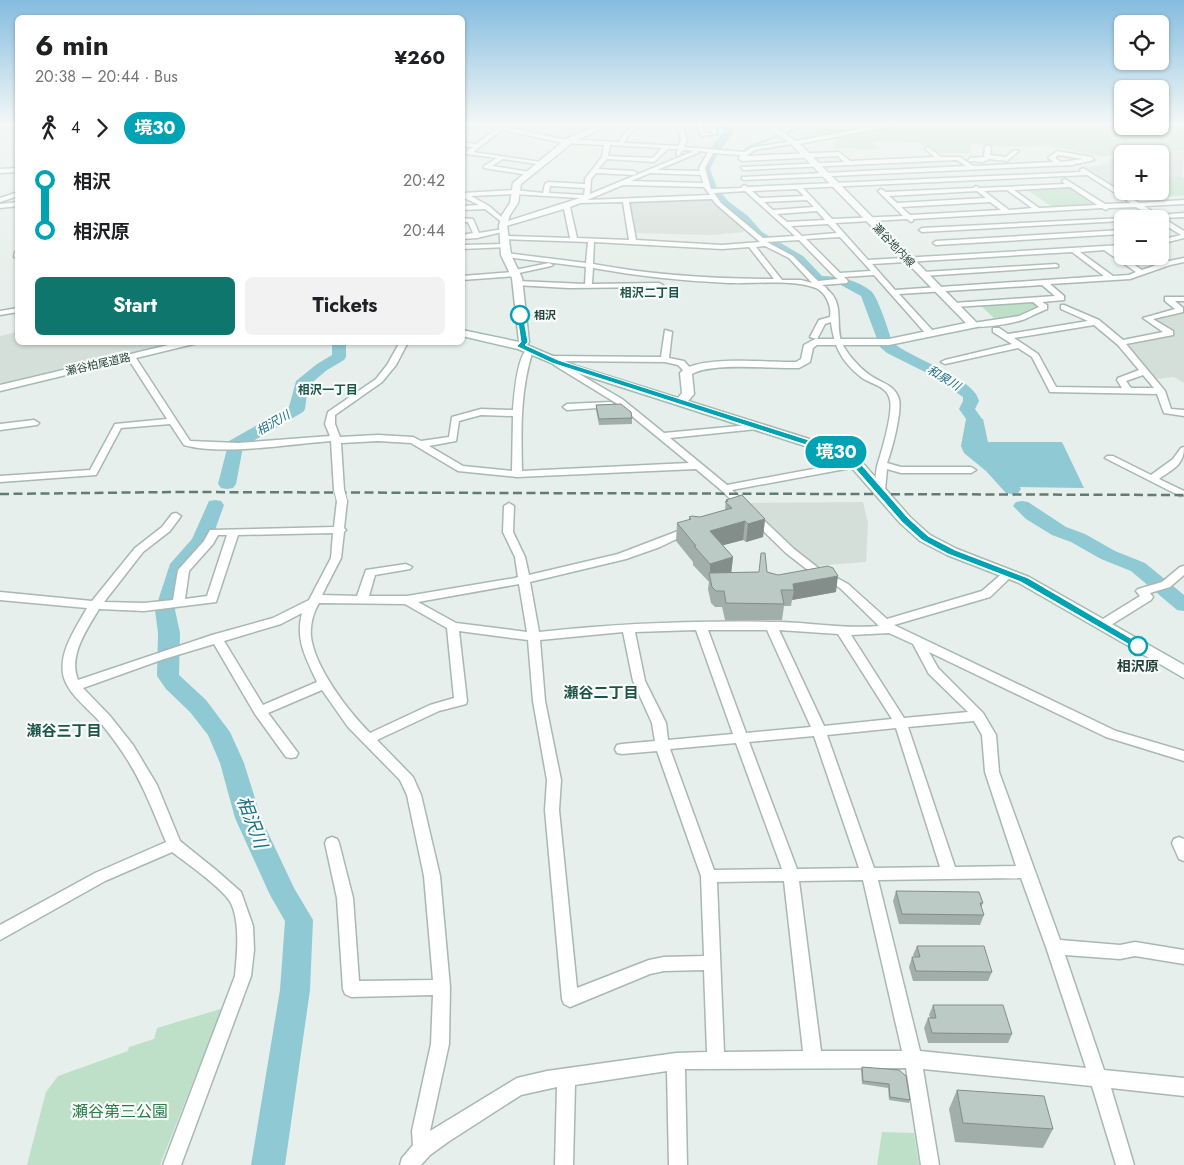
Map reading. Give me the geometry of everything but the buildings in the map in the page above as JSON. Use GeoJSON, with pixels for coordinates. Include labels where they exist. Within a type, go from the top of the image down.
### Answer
{"type":"FeatureCollection","features":[{"type":"Feature","properties":{"kind":"street"},"geometry":{"type":"LineString","coordinates":[[504,236],[514,203],[517,183],[523,177]]}},
{"type":"Feature","properties":{"kind":"street"},"geometry":{"type":"LineString","coordinates":[[587,197],[589,177]]}},
{"type":"Feature","properties":{"kind":"street"},"geometry":{"type":"LineString","coordinates":[[465,246],[538,227],[567,206],[631,177]]}},
{"type":"Feature","properties":{"kind":"street"},"geometry":{"type":"LineString","coordinates":[[706,177],[711,191],[742,221],[745,227],[792,257],[820,285],[831,298],[836,312],[834,318],[837,341],[850,361],[866,376],[887,387],[895,401],[890,445],[882,465],[880,490]]}},
{"type":"Feature","properties":{"kind":"street"},"geometry":{"type":"LineString","coordinates":[[504,236],[558,262],[590,265],[618,271],[672,276],[801,282],[820,285],[844,281],[801,238],[746,189],[744,178],[757,177]]}},
{"type":"Feature","properties":{"kind":"street","name":"瀬谷地内線"},"geometry":{"type":"LineString","coordinates":[[828,177],[973,325]]}},
{"type":"Feature","properties":{"kind":"street"},"geometry":{"type":"LineString","coordinates":[[927,177],[930,180]]}},
{"type":"Feature","properties":{"kind":"street"},"geometry":{"type":"LineString","coordinates":[[578,202],[682,199],[711,191],[1000,177]]}},
{"type":"Feature","properties":{"kind":"street"},"geometry":{"type":"LineString","coordinates":[[1061,177],[1114,213]]}},
{"type":"Feature","properties":{"kind":"street"},"geometry":{"type":"LineString","coordinates":[[1095,177],[1146,210]]}},
{"type":"Feature","properties":{"kind":"street"},"geometry":{"type":"LineString","coordinates":[[965,179],[1057,251]]}},
{"type":"Feature","properties":{"kind":"street"},"geometry":{"type":"LineString","coordinates":[[622,183],[677,184],[711,191]]}},
{"type":"Feature","properties":{"kind":"street"},"geometry":{"type":"LineString","coordinates":[[872,183],[950,256]]}},
{"type":"Feature","properties":{"kind":"street"},"geometry":{"type":"LineString","coordinates":[[545,195],[548,184],[588,186]]}},
{"type":"Feature","properties":{"kind":"street"},"geometry":{"type":"LineString","coordinates":[[650,184],[655,200]]}},
{"type":"Feature","properties":{"kind":"street"},"geometry":{"type":"LineString","coordinates":[[677,184],[682,199]]}},
{"type":"Feature","properties":{"kind":"street"},"geometry":{"type":"LineString","coordinates":[[884,194],[1071,185]]}},
{"type":"Feature","properties":{"kind":"street"},"geometry":{"type":"LineString","coordinates":[[799,187],[930,333]]}},
{"type":"Feature","properties":{"kind":"street"},"geometry":{"type":"LineString","coordinates":[[1008,188],[1038,210]]}},
{"type":"Feature","properties":{"kind":"street"},"geometry":{"type":"LineString","coordinates":[[465,195],[515,193],[587,197]]}},
{"type":"Feature","properties":{"kind":"street"},"geometry":{"type":"LineString","coordinates":[[0,200],[15,195]]}},
{"type":"Feature","properties":{"kind":"street"},"geometry":{"type":"LineString","coordinates":[[465,196],[487,207],[504,236],[516,276],[525,348],[522,367],[516,474]]}},
{"type":"Feature","properties":{"kind":"street"},"geometry":{"type":"LineString","coordinates":[[758,200],[809,198]]}},
{"type":"Feature","properties":{"kind":"street"},"geometry":{"type":"LineString","coordinates":[[896,205],[992,200]]}},
{"type":"Feature","properties":{"kind":"street"},"geometry":{"type":"LineString","coordinates":[[626,202],[633,242]]}},
{"type":"Feature","properties":{"kind":"street"},"geometry":{"type":"LineString","coordinates":[[785,224],[1184,202]]}},
{"type":"Feature","properties":{"kind":"street"},"geometry":{"type":"LineString","coordinates":[[0,206],[15,206]]}},
{"type":"Feature","properties":{"kind":"street"},"geometry":{"type":"LineString","coordinates":[[567,206],[574,240]]}},
{"type":"Feature","properties":{"kind":"street"},"geometry":{"type":"LineString","coordinates":[[465,208],[487,207]]}},
{"type":"Feature","properties":{"kind":"street"},"geometry":{"type":"LineString","coordinates":[[771,212],[819,209]]}},
{"type":"Feature","properties":{"kind":"street"},"geometry":{"type":"LineString","coordinates":[[1169,217],[1184,215]]}},
{"type":"Feature","properties":{"kind":"street"},"geometry":{"type":"LineString","coordinates":[[922,230],[1114,219]]}},
{"type":"Feature","properties":{"kind":"street"},"geometry":{"type":"LineString","coordinates":[[465,220],[471,220],[477,236]]}},
{"type":"Feature","properties":{"kind":"street"},"geometry":{"type":"LineString","coordinates":[[465,238],[504,236],[538,227],[574,240],[722,247],[752,246],[765,241],[843,236]]}},
{"type":"Feature","properties":{"kind":"street"},"geometry":{"type":"LineString","coordinates":[[1169,239],[1184,235],[1180,229]]}},
{"type":"Feature","properties":{"kind":"street"},"geometry":{"type":"LineString","coordinates":[[936,243],[1114,232]]}},
{"type":"Feature","properties":{"kind":"street"},"geometry":{"type":"LineString","coordinates":[[588,286],[591,240]]}},
{"type":"Feature","properties":{"kind":"street"},"geometry":{"type":"LineString","coordinates":[[752,246],[780,282]]}},
{"type":"Feature","properties":{"kind":"street"},"geometry":{"type":"LineString","coordinates":[[1106,248],[1141,273]]}},
{"type":"Feature","properties":{"kind":"street"},"geometry":{"type":"LineString","coordinates":[[867,262],[1114,248]]}},
{"type":"Feature","properties":{"kind":"street"},"geometry":{"type":"LineString","coordinates":[[1074,250],[1112,279]]}},
{"type":"Feature","properties":{"kind":"street"},"geometry":{"type":"LineString","coordinates":[[1038,252],[1075,281]]}},
{"type":"Feature","properties":{"kind":"street"},"geometry":{"type":"LineString","coordinates":[[1169,263],[1184,260]]}},
{"type":"Feature","properties":{"kind":"street"},"geometry":{"type":"LineString","coordinates":[[516,276],[558,262]]}},
{"type":"Feature","properties":{"kind":"street"},"geometry":{"type":"LineString","coordinates":[[894,292],[1112,279],[1130,277],[1163,265]]}},
{"type":"Feature","properties":{"kind":"street"},"geometry":{"type":"LineString","coordinates":[[923,274],[1056,266]]}},
{"type":"Feature","properties":{"kind":"street"},"geometry":{"type":"LineString","coordinates":[[838,275],[877,273]]}},
{"type":"Feature","properties":{"kind":"street"},"geometry":{"type":"LineString","coordinates":[[465,278],[516,276],[588,286],[659,285]]}},
{"type":"Feature","properties":{"kind":"street"},"geometry":{"type":"LineString","coordinates":[[954,305],[1061,298],[1044,283]]}},
{"type":"Feature","properties":{"kind":"street"},"geometry":{"type":"LineString","coordinates":[[1121,343],[1170,333],[1148,318],[1180,310],[1168,299],[1184,299]]}},
{"type":"Feature","properties":{"kind":"street"},"geometry":{"type":"LineString","coordinates":[[688,370],[729,365],[799,365],[806,360],[810,344],[815,342],[886,342],[973,325],[1021,318],[1044,307],[1035,300]]}},
{"type":"Feature","properties":{"kind":"street"},"geometry":{"type":"LineString","coordinates":[[1064,307],[1096,322],[1121,343],[1161,391],[1167,411],[1184,413]]}},
{"type":"Feature","properties":{"kind":"street"},"geometry":{"type":"LineString","coordinates":[[0,313],[15,310]]}},
{"type":"Feature","properties":{"kind":"street"},"geometry":{"type":"LineString","coordinates":[[814,337],[822,322],[834,318]]}},
{"type":"Feature","properties":{"kind":"street"},"geometry":{"type":"LineString","coordinates":[[1007,337],[1096,322]]}},
{"type":"Feature","properties":{"kind":"street"},"geometry":{"type":"LineString","coordinates":[[996,330],[1035,356],[1053,390],[1161,391]]}},
{"type":"Feature","properties":{"kind":"street"},"geometry":{"type":"LineString","coordinates":[[665,360],[668,332]]}},
{"type":"Feature","properties":{"kind":"street"},"geometry":{"type":"LineString","coordinates":[[465,333],[525,348],[551,360],[834,451],[856,464],[905,520],[925,538],[952,552],[1009,573],[1184,672]]}},
{"type":"Feature","properties":{"kind":"street","name":"瀬谷柏尾道路"},"geometry":{"type":"LineString","coordinates":[[0,388],[184,345]]}},
{"type":"Feature","properties":{"kind":"street"},"geometry":{"type":"LineString","coordinates":[[402,345],[388,371],[375,384],[331,414],[330,424],[335,439],[341,495],[341,530],[336,558],[306,614],[306,636],[309,650],[324,684],[353,724],[406,777],[414,795],[432,876],[442,987],[440,1044],[421,1131],[423,1148]]}},
{"type":"Feature","properties":{"kind":"street"},"geometry":{"type":"LineString","coordinates":[[945,362],[1020,345]]}},
{"type":"Feature","properties":{"kind":"street"},"geometry":{"type":"LineString","coordinates":[[131,357],[172,421],[188,443],[194,445],[234,446],[335,439],[393,438],[413,440],[461,469],[516,474],[696,466]]}},
{"type":"Feature","properties":{"kind":"street"},"geometry":{"type":"LineString","coordinates":[[551,360],[665,360],[681,363],[688,370]]}},
{"type":"Feature","properties":{"kind":"street"},"geometry":{"type":"LineString","coordinates":[[551,360],[624,405],[724,488],[736,507],[813,569],[844,586],[888,627],[1111,734],[1184,756]]}},
{"type":"Feature","properties":{"kind":"street"},"geometry":{"type":"LineString","coordinates":[[680,402],[688,394],[686,375],[688,370]]}},
{"type":"Feature","properties":{"kind":"street"},"geometry":{"type":"LineString","coordinates":[[1129,391],[1121,380],[1145,370]]}},
{"type":"Feature","properties":{"kind":"street"},"geometry":{"type":"LineString","coordinates":[[567,407],[624,405]]}},
{"type":"Feature","properties":{"kind":"street"},"geometry":{"type":"LineString","coordinates":[[421,444],[453,439],[455,419],[481,412],[519,413]]}},
{"type":"Feature","properties":{"kind":"street"},"geometry":{"type":"LineString","coordinates":[[0,479],[93,473],[118,426],[172,421]]}},
{"type":"Feature","properties":{"kind":"street"},"geometry":{"type":"LineString","coordinates":[[0,427],[34,423]]}},
{"type":"Feature","properties":{"kind":"street"},"geometry":{"type":"LineString","coordinates":[[663,436],[757,426]]}},
{"type":"Feature","properties":{"kind":"street"},"geometry":{"type":"LineString","coordinates":[[1152,478],[1177,461],[1184,450]]}},
{"type":"Feature","properties":{"kind":"street"},"geometry":{"type":"LineString","coordinates":[[1110,458],[1180,493]]}},
{"type":"Feature","properties":{"kind":"street"},"geometry":{"type":"LineString","coordinates":[[724,488],[856,464]]}},
{"type":"Feature","properties":{"kind":"street"},"geometry":{"type":"LineString","coordinates":[[882,465],[902,470],[972,471]]}},
{"type":"Feature","properties":{"kind":"street"},"geometry":{"type":"LineString","coordinates":[[509,506],[507,521],[509,535],[517,546],[524,579],[534,637],[539,701],[554,780],[552,810],[570,999],[649,967],[664,964],[713,963]]}},
{"type":"Feature","properties":{"kind":"street"},"geometry":{"type":"LineString","coordinates":[[172,1165],[243,976],[246,950],[245,926],[236,897],[212,874],[174,845],[150,784],[128,749],[105,719],[74,686],[70,677],[70,658],[76,637],[95,606],[139,550],[166,529],[176,516]]}},
{"type":"Feature","properties":{"kind":"street"},"geometry":{"type":"LineString","coordinates":[[74,686],[216,638],[277,621],[314,600],[407,600],[576,569],[652,547],[700,525]]}},
{"type":"Feature","properties":{"kind":"street"},"geometry":{"type":"LineString","coordinates":[[172,605],[184,570],[209,542],[214,532],[341,530]]}},
{"type":"Feature","properties":{"kind":"street"},"geometry":{"type":"LineString","coordinates":[[0,596],[95,606],[172,605],[212,600],[234,531]]}},
{"type":"Feature","properties":{"kind":"street"},"geometry":{"type":"LineString","coordinates":[[362,599],[370,572],[406,567]]}},
{"type":"Feature","properties":{"kind":"street"},"geometry":{"type":"LineString","coordinates":[[1102,625],[1147,597],[1142,591],[1161,586],[1184,569]]}},
{"type":"Feature","properties":{"kind":"street"},"geometry":{"type":"LineString","coordinates":[[407,600],[453,626],[534,637],[628,628],[770,626],[842,631],[888,627],[986,594],[994,589],[1009,573]]}},
{"type":"Feature","properties":{"kind":"street"},"geometry":{"type":"LineString","coordinates":[[368,739],[435,708],[461,701],[453,626]]}},
{"type":"Feature","properties":{"kind":"street"},"geometry":{"type":"LineString","coordinates":[[770,626],[819,730],[869,874],[913,1059],[930,1165]]}},
{"type":"Feature","properties":{"kind":"street"},"geometry":{"type":"LineString","coordinates":[[628,628],[639,681],[659,723],[662,745],[709,876],[716,1060]]}},
{"type":"Feature","properties":{"kind":"street"},"geometry":{"type":"LineString","coordinates":[[701,628],[791,874],[813,1060]]}},
{"type":"Feature","properties":{"kind":"street"},"geometry":{"type":"LineString","coordinates":[[842,631],[900,722],[950,873]]}},
{"type":"Feature","properties":{"kind":"street"},"geometry":{"type":"LineString","coordinates":[[216,638],[260,711],[291,752]]}},
{"type":"Feature","properties":{"kind":"street"},"geometry":{"type":"LineString","coordinates":[[918,643],[933,671],[967,702],[989,735],[992,772],[1098,1077],[1125,1165]]}},
{"type":"Feature","properties":{"kind":"street"},"geometry":{"type":"LineString","coordinates":[[260,711],[324,684]]}},
{"type":"Feature","properties":{"kind":"street"},"geometry":{"type":"LineString","coordinates":[[622,749],[978,716]]}},
{"type":"Feature","properties":{"kind":"street"},"geometry":{"type":"LineString","coordinates":[[332,843],[345,898],[351,989],[442,987]]}},
{"type":"Feature","properties":{"kind":"street"},"geometry":{"type":"LineString","coordinates":[[0,933],[100,877],[174,845]]}},
{"type":"Feature","properties":{"kind":"street"},"geometry":{"type":"LineString","coordinates":[[709,876],[1026,872]]}},
{"type":"Feature","properties":{"kind":"street"},"geometry":{"type":"LineString","coordinates":[[1054,947],[1120,952],[1135,950],[1184,958]]}},
{"type":"Feature","properties":{"kind":"street"},"geometry":{"type":"LineString","coordinates":[[410,1165],[423,1148],[440,1135],[517,1087],[566,1077],[676,1061],[913,1059],[1184,1087]]}},
{"type":"Feature","properties":{"kind":"street"},"geometry":{"type":"LineString","coordinates":[[676,1061],[678,1165]]}},
{"type":"Feature","properties":{"kind":"street"},"geometry":{"type":"LineString","coordinates":[[564,1165],[566,1077]]}},
{"type":"Feature","properties":{"kind":"shaded area"},"geometry":{"type":"Polygon","coordinates":[[[1099,177],[1114,177],[1114,186],[1099,177]]]}},
{"type":"Feature","properties":{"kind":"shaded area"},"geometry":{"type":"Polygon","coordinates":[[[1169,177],[1182,177],[1184,196],[1169,197],[1169,177]]]}},
{"type":"Feature","properties":{"kind":"shaded area"},"geometry":{"type":"Polygon","coordinates":[[[713,199],[736,220],[744,232],[711,235],[634,233],[629,203],[713,199]]]}},
{"type":"Feature","properties":{"kind":"shaded area"},"geometry":{"type":"Polygon","coordinates":[[[1184,311],[1184,383],[1174,377],[1156,379],[1126,344],[1174,333],[1154,319],[1184,311]]]}},
{"type":"Feature","properties":{"kind":"shaded area"},"geometry":{"type":"Polygon","coordinates":[[[15,332],[15,345],[177,345],[0,385],[0,336],[15,332]]]}},
{"type":"Feature","properties":{"kind":"shaded area"},"geometry":{"type":"Polygon","coordinates":[[[863,502],[868,523],[866,562],[815,566],[796,552],[746,503],[863,502]]]}},
{"type":"Feature","properties":{"kind":"green space"},"geometry":{"type":"Polygon","coordinates":[[[1169,178],[1184,178],[1184,195],[1169,196],[1169,178]]]}},
{"type":"Feature","properties":{"kind":"green space"},"geometry":{"type":"Polygon","coordinates":[[[1069,185],[1100,206],[1054,208],[1024,188],[1069,185]]]}},
{"type":"Feature","properties":{"kind":"green space"},"geometry":{"type":"Polygon","coordinates":[[[1032,301],[1039,307],[1019,316],[997,321],[979,304],[1032,301]]]}},
{"type":"Feature","properties":{"kind":"green space","name":"瀬谷第三公園"},"geometry":{"type":"Polygon","coordinates":[[[224,1008],[221,1011],[160,1165],[27,1165],[46,1092],[58,1076],[128,1051],[129,1047],[154,1039],[157,1028],[224,1008]]]}},
{"type":"Feature","properties":{"kind":"green space"},"geometry":{"type":"Polygon","coordinates":[[[882,1132],[914,1133],[919,1165],[877,1165],[882,1132]]]}},
{"type":"Feature","properties":{"kind":"water"},"geometry":{"type":"Polygon","coordinates":[[[974,419],[983,419],[988,442],[1062,442],[1084,488],[1014,487],[970,446],[974,419]]]}},
{"type":"Feature","properties":{"kind":"waterway","name":"和泉川"},"geometry":{"type":"LineString","coordinates":[[708,177],[712,189],[725,204],[744,218],[758,235],[799,259],[819,280],[838,280]]}},
{"type":"Feature","properties":{"kind":"waterway","name":"和泉川"},"geometry":{"type":"LineString","coordinates":[[845,283],[867,294],[881,327],[885,344],[892,350],[936,372],[970,395],[971,401],[967,409],[974,419],[970,449],[992,467],[1012,489]]}},
{"type":"Feature","properties":{"kind":"waterway","name":"相沢川"},"geometry":{"type":"LineString","coordinates":[[227,484],[235,445],[297,409],[301,384],[322,367],[339,357],[339,345]]}},
{"type":"Feature","properties":{"kind":"waterway","name":"相沢川"},"geometry":{"type":"LineString","coordinates":[[215,505],[201,541],[180,564],[165,610],[169,633],[168,676],[198,706],[218,732],[232,763],[248,818],[284,895],[299,920],[295,990],[268,1165]]}},
{"type":"Feature","properties":{"kind":"waterway","name":"和泉川"},"geometry":{"type":"LineString","coordinates":[[1022,506],[1059,531],[1078,538],[1108,555],[1138,567],[1184,605]]}},
{"type":"Feature","properties":{"kind":"railway"},"geometry":{"type":"LineString","coordinates":[[0,494],[175,492],[1184,495]]}},
{"type":"Feature","properties":{"kind":"bus line","name":"境30"},"geometry":{"type":"LineString","coordinates":[[520,315],[524,342],[521,346],[555,362],[834,451],[852,460],[905,520],[925,538],[952,552],[987,564],[1024,580],[1138,646]]}},
{"type":"Feature","properties":{"kind":"place","name":"相沢"},"geometry":{"type":"Point","coordinates":[520,315]}},
{"type":"Feature","properties":{"kind":"place","name":"相沢原"},"geometry":{"type":"Point","coordinates":[1138,646]}},
{"type":"Feature","properties":{"kind":"district","name":"相沢二丁目"},"geometry":{"type":"Point","coordinates":[650,293]}},
{"type":"Feature","properties":{"kind":"district","name":"相沢一丁目"},"geometry":{"type":"Point","coordinates":[328,390]}},
{"type":"Feature","properties":{"kind":"district","name":"瀬谷二丁目"},"geometry":{"type":"Point","coordinates":[601,693]}},
{"type":"Feature","properties":{"kind":"district","name":"瀬谷三丁目"},"geometry":{"type":"Point","coordinates":[64,731]}}]}
